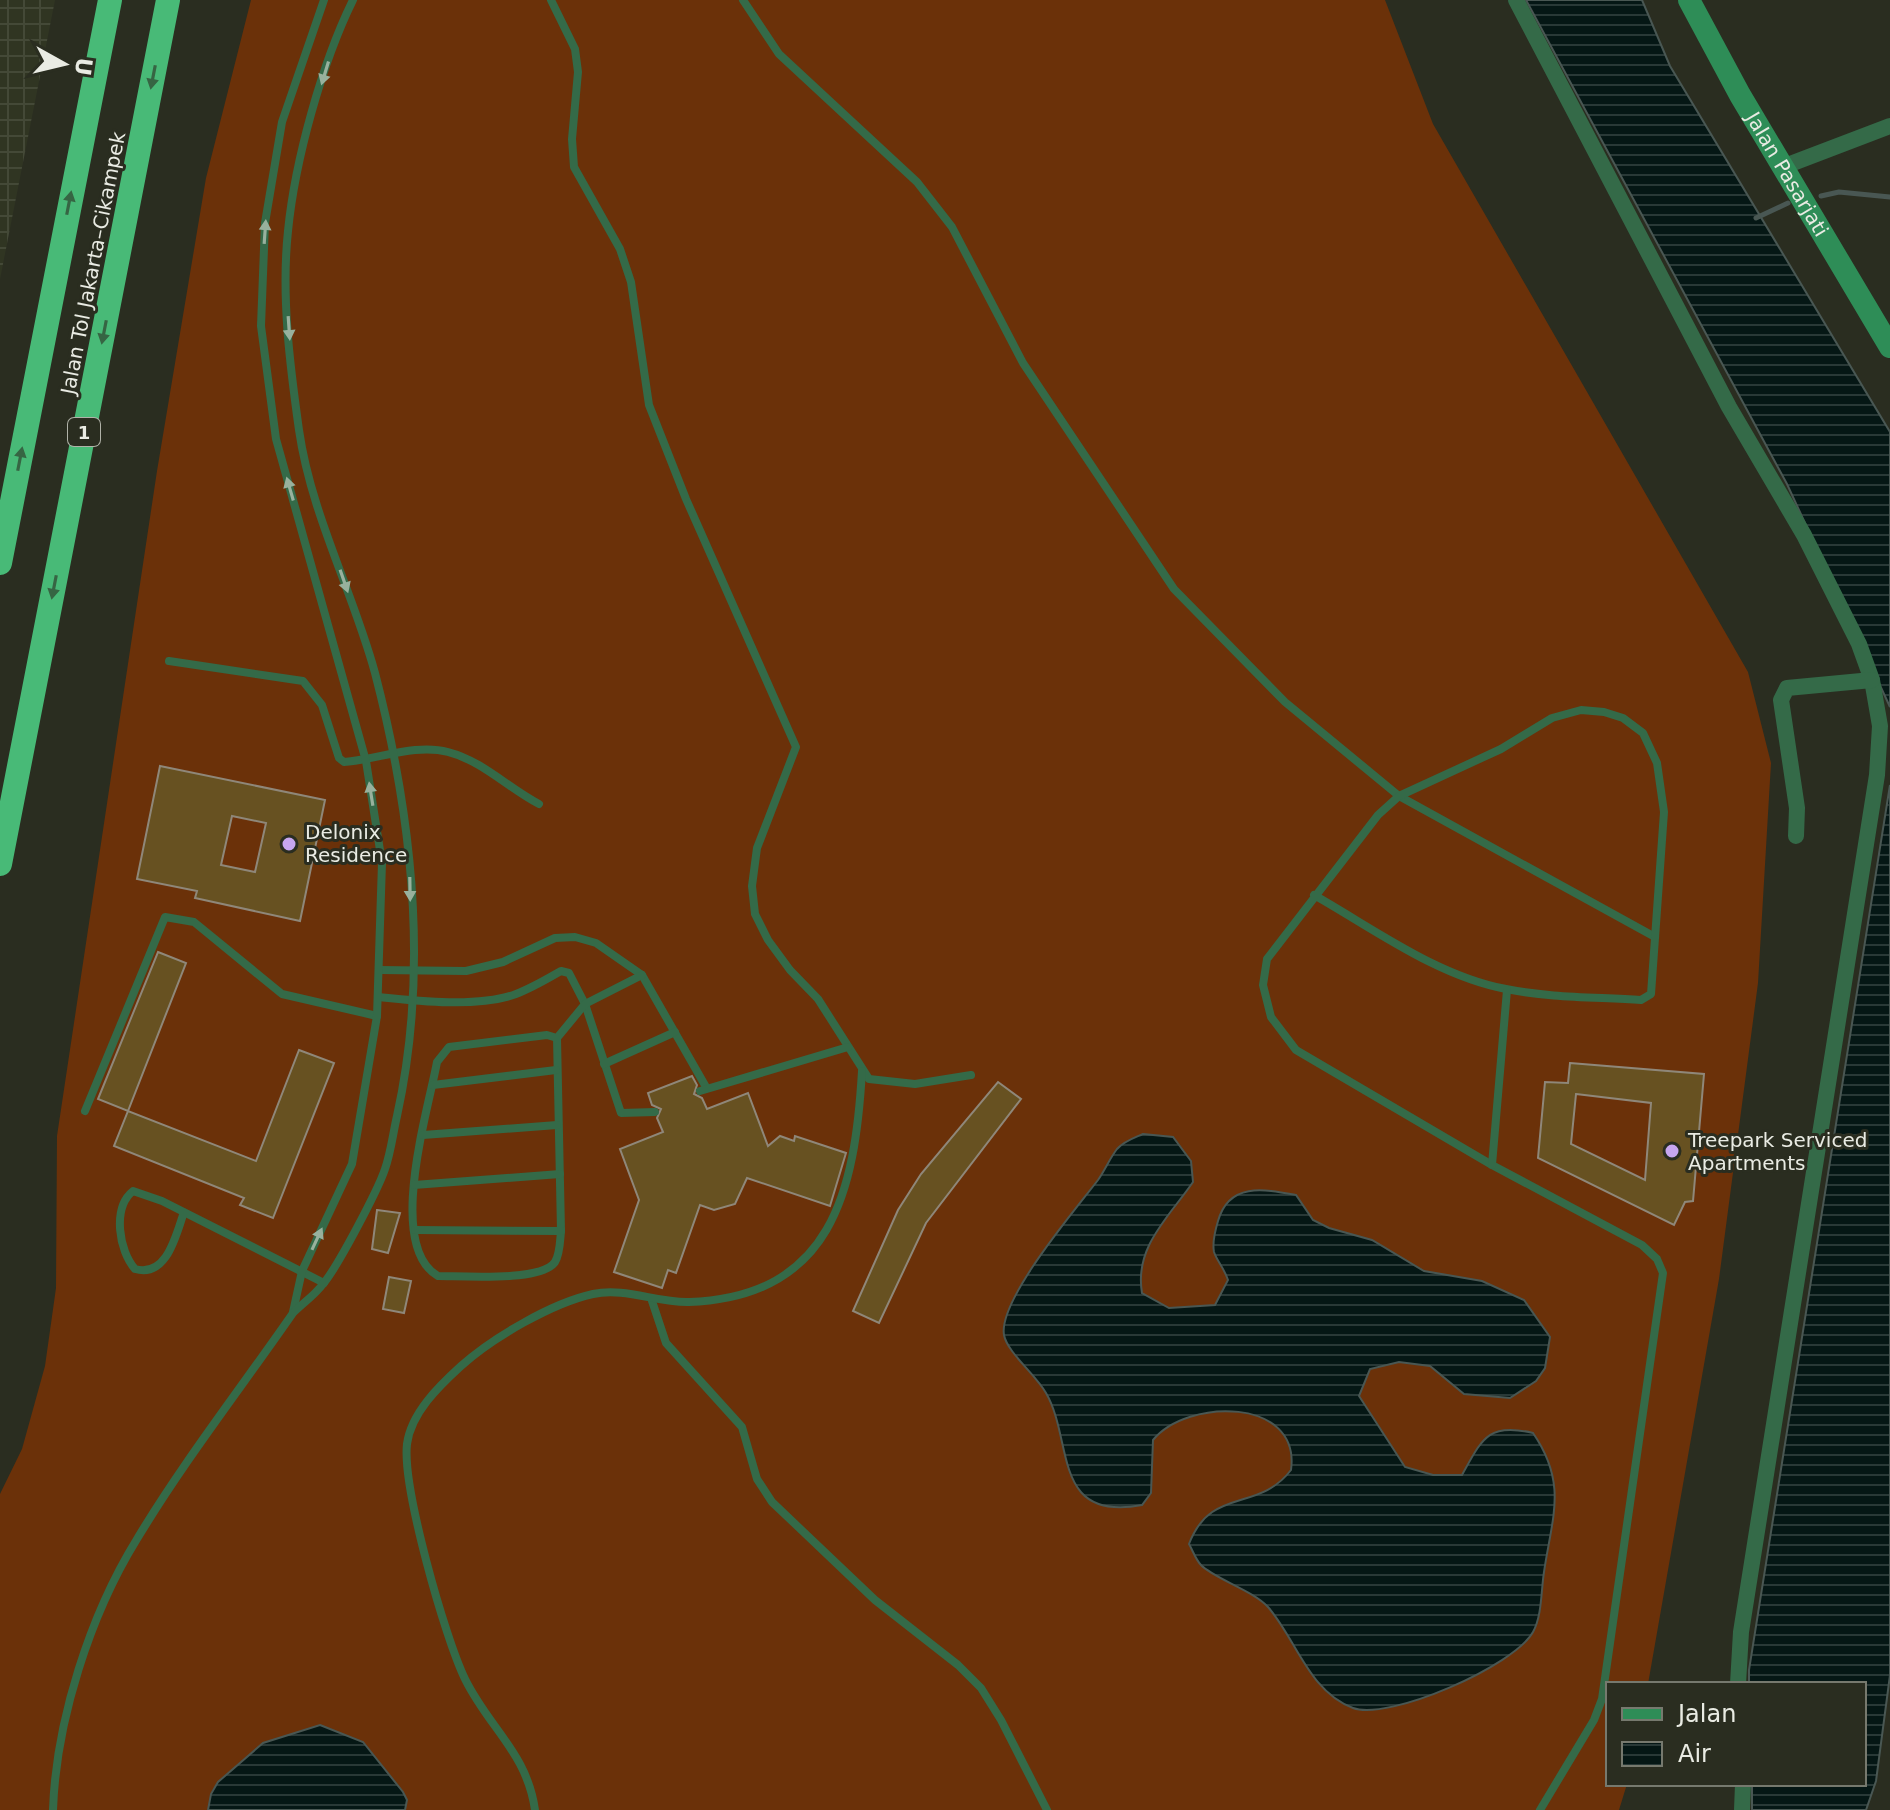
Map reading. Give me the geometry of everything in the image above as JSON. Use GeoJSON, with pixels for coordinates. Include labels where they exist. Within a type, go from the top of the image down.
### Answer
{"type":"FeatureCollection","features":[{"type":"Feature","properties":{"kind":"highway","name":"Jalan Tol Jakarta–Cikampek"},"geometry":{"type":"LineString","coordinates":[[0,563],[110,0]]}},
{"type":"Feature","properties":{"kind":"highway","name":"Jalan Tol Jakarta–Cikampek"},"geometry":{"type":"LineString","coordinates":[[0,864],[168,0]]}},
{"type":"Feature","properties":{"kind":"main road","name":"Jalan Pasarjati"},"geometry":{"type":"LineString","coordinates":[[1689,0],[1740,95],[1890,347]]}},
{"type":"Feature","properties":{"kind":"street"},"geometry":{"type":"LineString","coordinates":[[1516,0],[1729,407],[1804,535],[1859,644],[1872,680],[1880,726],[1877,775],[1741,1632],[1738,1682]]}},
{"type":"Feature","properties":{"kind":"street"},"geometry":{"type":"LineString","coordinates":[[1785,166],[1890,126]]}},
{"type":"Feature","properties":{"kind":"street"},"geometry":{"type":"LineString","coordinates":[[1796,836],[1797,808],[1788,756],[1783,693],[1787,688],[1872,680]]}},
{"type":"Feature","properties":{"kind":"street"},"geometry":{"type":"LineString","coordinates":[[1742,1810],[1743,1786]]}},
{"type":"Feature","properties":{"kind":"lane"},"geometry":{"type":"LineString","coordinates":[[293,1313],[302,1271],[352,1164],[377,1016],[382,863],[366,761],[276,439],[261,326],[265,223],[282,122],[324,0]]}},
{"type":"Feature","properties":{"kind":"lane"},"geometry":{"type":"LineString","coordinates":[[53,1810],[54,1771],[82,1654],[136,1540],[293,1313],[324,1283],[385,1171],[407,1071],[413,1001],[410,865],[392,753],[374,670],[327,531],[300,434],[288,323],[288,231],[306,143],[339,29],[353,0]]}},
{"type":"Feature","properties":{"kind":"lane"},"geometry":{"type":"LineString","coordinates":[[551,0],[575,49],[578,72],[572,139],[574,167],[620,249],[631,282],[649,405],[686,499],[796,747],[757,848],[752,886],[755,914],[768,940],[790,970],[818,999],[862,1071],[878,1083],[915,1084],[971,1075]]}},
{"type":"Feature","properties":{"kind":"lane"},"geometry":{"type":"LineString","coordinates":[[743,0],[779,54],[917,182],[952,227],[1023,363],[1174,589],[1285,702],[1399,796],[1655,937]]}},
{"type":"Feature","properties":{"kind":"lane"},"geometry":{"type":"LineString","coordinates":[[169,661],[303,681],[322,705],[339,758],[344,762],[366,761],[392,753],[446,751],[473,762],[513,791],[539,804]]}},
{"type":"Feature","properties":{"kind":"lane"},"geometry":{"type":"LineString","coordinates":[[1314,895],[1435,964],[1507,990],[1641,1000],[1651,994],[1664,812],[1657,763],[1643,733],[1623,718],[1581,710],[1552,718],[1501,749],[1399,796],[1378,815],[1314,895],[1267,959],[1263,985],[1271,1017],[1296,1050],[1492,1165],[1642,1245],[1657,1259],[1663,1273],[1602,1699],[1594,1720],[1540,1810]]}},
{"type":"Feature","properties":{"kind":"lane"},"geometry":{"type":"LineString","coordinates":[[85,1111],[165,917],[194,922],[282,994],[377,1016]]}},
{"type":"Feature","properties":{"kind":"lane"},"geometry":{"type":"LineString","coordinates":[[379,970],[412,973],[466,971],[503,962],[555,938],[575,937],[617,955],[642,975],[703,1089],[848,1047]]}},
{"type":"Feature","properties":{"kind":"lane"},"geometry":{"type":"LineString","coordinates":[[378,997],[413,1001],[506,997],[561,971],[574,977],[621,1113],[655,1112]]}},
{"type":"Feature","properties":{"kind":"lane"},"geometry":{"type":"LineString","coordinates":[[557,1038],[547,1035],[449,1047],[437,1062],[410,1209],[420,1257],[428,1271],[438,1276],[525,1275],[549,1269],[557,1260],[561,1231],[557,1038],[585,1004],[642,975]]}},
{"type":"Feature","properties":{"kind":"lane"},"geometry":{"type":"LineString","coordinates":[[1492,1165],[1507,990]]}},
{"type":"Feature","properties":{"kind":"lane"},"geometry":{"type":"LineString","coordinates":[[604,1064],[675,1032]]}},
{"type":"Feature","properties":{"kind":"lane"},"geometry":{"type":"LineString","coordinates":[[433,1085],[556,1070]]}},
{"type":"Feature","properties":{"kind":"lane"},"geometry":{"type":"LineString","coordinates":[[535,1810],[522,1762],[464,1678],[448,1635],[414,1502],[407,1445],[414,1419],[446,1380],[476,1352],[557,1305],[595,1293],[632,1293],[673,1302],[727,1297],[777,1278],[813,1253],[825,1237],[853,1156],[862,1071]]}},
{"type":"Feature","properties":{"kind":"lane"},"geometry":{"type":"LineString","coordinates":[[423,1135],[557,1125]]}},
{"type":"Feature","properties":{"kind":"lane"},"geometry":{"type":"LineString","coordinates":[[414,1185],[560,1174]]}},
{"type":"Feature","properties":{"kind":"lane"},"geometry":{"type":"LineString","coordinates":[[184,1212],[170,1251],[157,1267],[145,1272],[135,1269],[124,1253],[120,1223],[127,1196],[140,1191],[184,1212],[302,1271],[324,1283]]}},
{"type":"Feature","properties":{"kind":"lane"},"geometry":{"type":"LineString","coordinates":[[415,1230],[561,1231]]}},
{"type":"Feature","properties":{"kind":"lane"},"geometry":{"type":"LineString","coordinates":[[651,1298],[666,1343],[742,1427],[757,1479],[772,1502],[875,1600],[958,1665],[981,1688],[1047,1810]]}},
{"type":"Feature","properties":{"kind":"shaded area"},"geometry":{"type":"Polygon","coordinates":[[[0,0],[55,0],[0,279],[0,0]]]}},
{"type":"Feature","properties":{"kind":"shaded area"},"geometry":{"type":"Polygon","coordinates":[[[251,0],[1385,0],[1433,124],[1748,672],[1771,763],[1758,983],[1719,1279],[1648,1682],[1606,1682],[1606,1786],[1626,1786],[1619,1810],[0,1810],[0,1494],[22,1449],[45,1366],[56,1288],[57,1136],[157,471],[206,178],[251,0]]]}},
{"type":"Feature","properties":{"kind":"water"},"geometry":{"type":"Polygon","coordinates":[[[1526,0],[1642,0],[1670,66],[1890,432],[1890,707],[1787,484],[1526,0]]]}},
{"type":"Feature","properties":{"kind":"water"},"geometry":{"type":"Polygon","coordinates":[[[1890,785],[1890,1675],[1876,1781],[1866,1810],[1752,1810],[1752,1786],[1866,1786],[1866,1682],[1749,1682],[1890,785]]]}},
{"type":"Feature","properties":{"kind":"water"},"geometry":{"type":"Polygon","coordinates":[[[1143,1134],[1173,1137],[1191,1161],[1193,1182],[1164,1220],[1143,1261],[1142,1293],[1169,1308],[1215,1305],[1228,1280],[1213,1248],[1223,1208],[1239,1194],[1260,1190],[1296,1195],[1313,1220],[1329,1228],[1372,1240],[1424,1271],[1482,1281],[1524,1300],[1550,1337],[1545,1368],[1536,1381],[1510,1398],[1464,1394],[1430,1366],[1399,1362],[1370,1369],[1359,1396],[1405,1467],[1433,1475],[1462,1475],[1481,1443],[1488,1436],[1506,1430],[1533,1433],[1544,1451],[1551,1468],[1555,1501],[1540,1611],[1533,1632],[1502,1660],[1421,1699],[1370,1710],[1353,1708],[1325,1690],[1262,1601],[1201,1565],[1189,1544],[1198,1526],[1222,1506],[1264,1492],[1291,1470],[1289,1446],[1278,1429],[1261,1417],[1238,1412],[1214,1412],[1169,1426],[1153,1440],[1151,1493],[1142,1505],[1113,1507],[1093,1501],[1079,1490],[1070,1473],[1046,1393],[1006,1342],[1005,1319],[1040,1255],[1098,1180],[1117,1149],[1143,1134]]]}},
{"type":"Feature","properties":{"kind":"water"},"geometry":{"type":"Polygon","coordinates":[[[320,1725],[363,1742],[403,1792],[407,1800],[405,1810],[208,1810],[211,1794],[218,1782],[263,1743],[320,1725]]]}},
{"type":"Feature","properties":{"kind":"building","name":"Delonix Residence"},"geometry":{"type":"Polygon","coordinates":[[[160,766],[325,800],[300,921],[195,898],[197,891],[137,879],[160,766]],[[232,816],[221,865],[255,872],[266,823],[232,816]]]}},
{"type":"Feature","properties":{"kind":"building"},"geometry":{"type":"Polygon","coordinates":[[[158,952],[186,963],[128,1111],[98,1099],[158,952]]]}},
{"type":"Feature","properties":{"kind":"building"},"geometry":{"type":"Polygon","coordinates":[[[299,1050],[334,1063],[273,1218],[240,1205],[244,1198],[114,1146],[128,1111],[256,1161],[299,1050]]]}},
{"type":"Feature","properties":{"kind":"building","name":"Treepark Serviced Apartments"},"geometry":{"type":"Polygon","coordinates":[[[1570,1063],[1704,1074],[1693,1201],[1685,1202],[1674,1225],[1538,1158],[1545,1082],[1568,1083],[1570,1063]],[[1576,1094],[1571,1144],[1645,1180],[1651,1103],[1576,1094]]]}},
{"type":"Feature","properties":{"kind":"building"},"geometry":{"type":"Polygon","coordinates":[[[692,1076],[697,1085],[694,1094],[702,1098],[707,1109],[748,1093],[768,1146],[780,1136],[794,1141],[795,1136],[846,1153],[830,1206],[747,1178],[735,1204],[714,1210],[700,1205],[676,1273],[668,1270],[662,1288],[614,1272],[639,1200],[620,1149],[663,1132],[657,1118],[661,1109],[652,1105],[648,1093],[692,1076]]]}},
{"type":"Feature","properties":{"kind":"building"},"geometry":{"type":"Polygon","coordinates":[[[998,1082],[1021,1099],[926,1223],[879,1323],[853,1311],[898,1210],[921,1174],[998,1082]]]}},
{"type":"Feature","properties":{"kind":"building"},"geometry":{"type":"Polygon","coordinates":[[[377,1210],[400,1213],[388,1253],[372,1249],[377,1210]]]}},
{"type":"Feature","properties":{"kind":"building"},"geometry":{"type":"Polygon","coordinates":[[[389,1277],[411,1281],[404,1313],[383,1309],[389,1277]]]}},
{"type":"Feature","properties":{"kind":"waterway"},"geometry":{"type":"LineString","coordinates":[[1821,196],[1839,192],[1890,197]]}},
{"type":"Feature","properties":{"kind":"waterway"},"geometry":{"type":"LineString","coordinates":[[1756,218],[1788,203]]}},
{"type":"Feature","properties":{"kind":"place","name":"Delonix Residence"},"geometry":{"type":"Point","coordinates":[289,844]}},
{"type":"Feature","properties":{"kind":"place","name":"Treepark Serviced Apartments"},"geometry":{"type":"Point","coordinates":[1672,1151]}}]}
